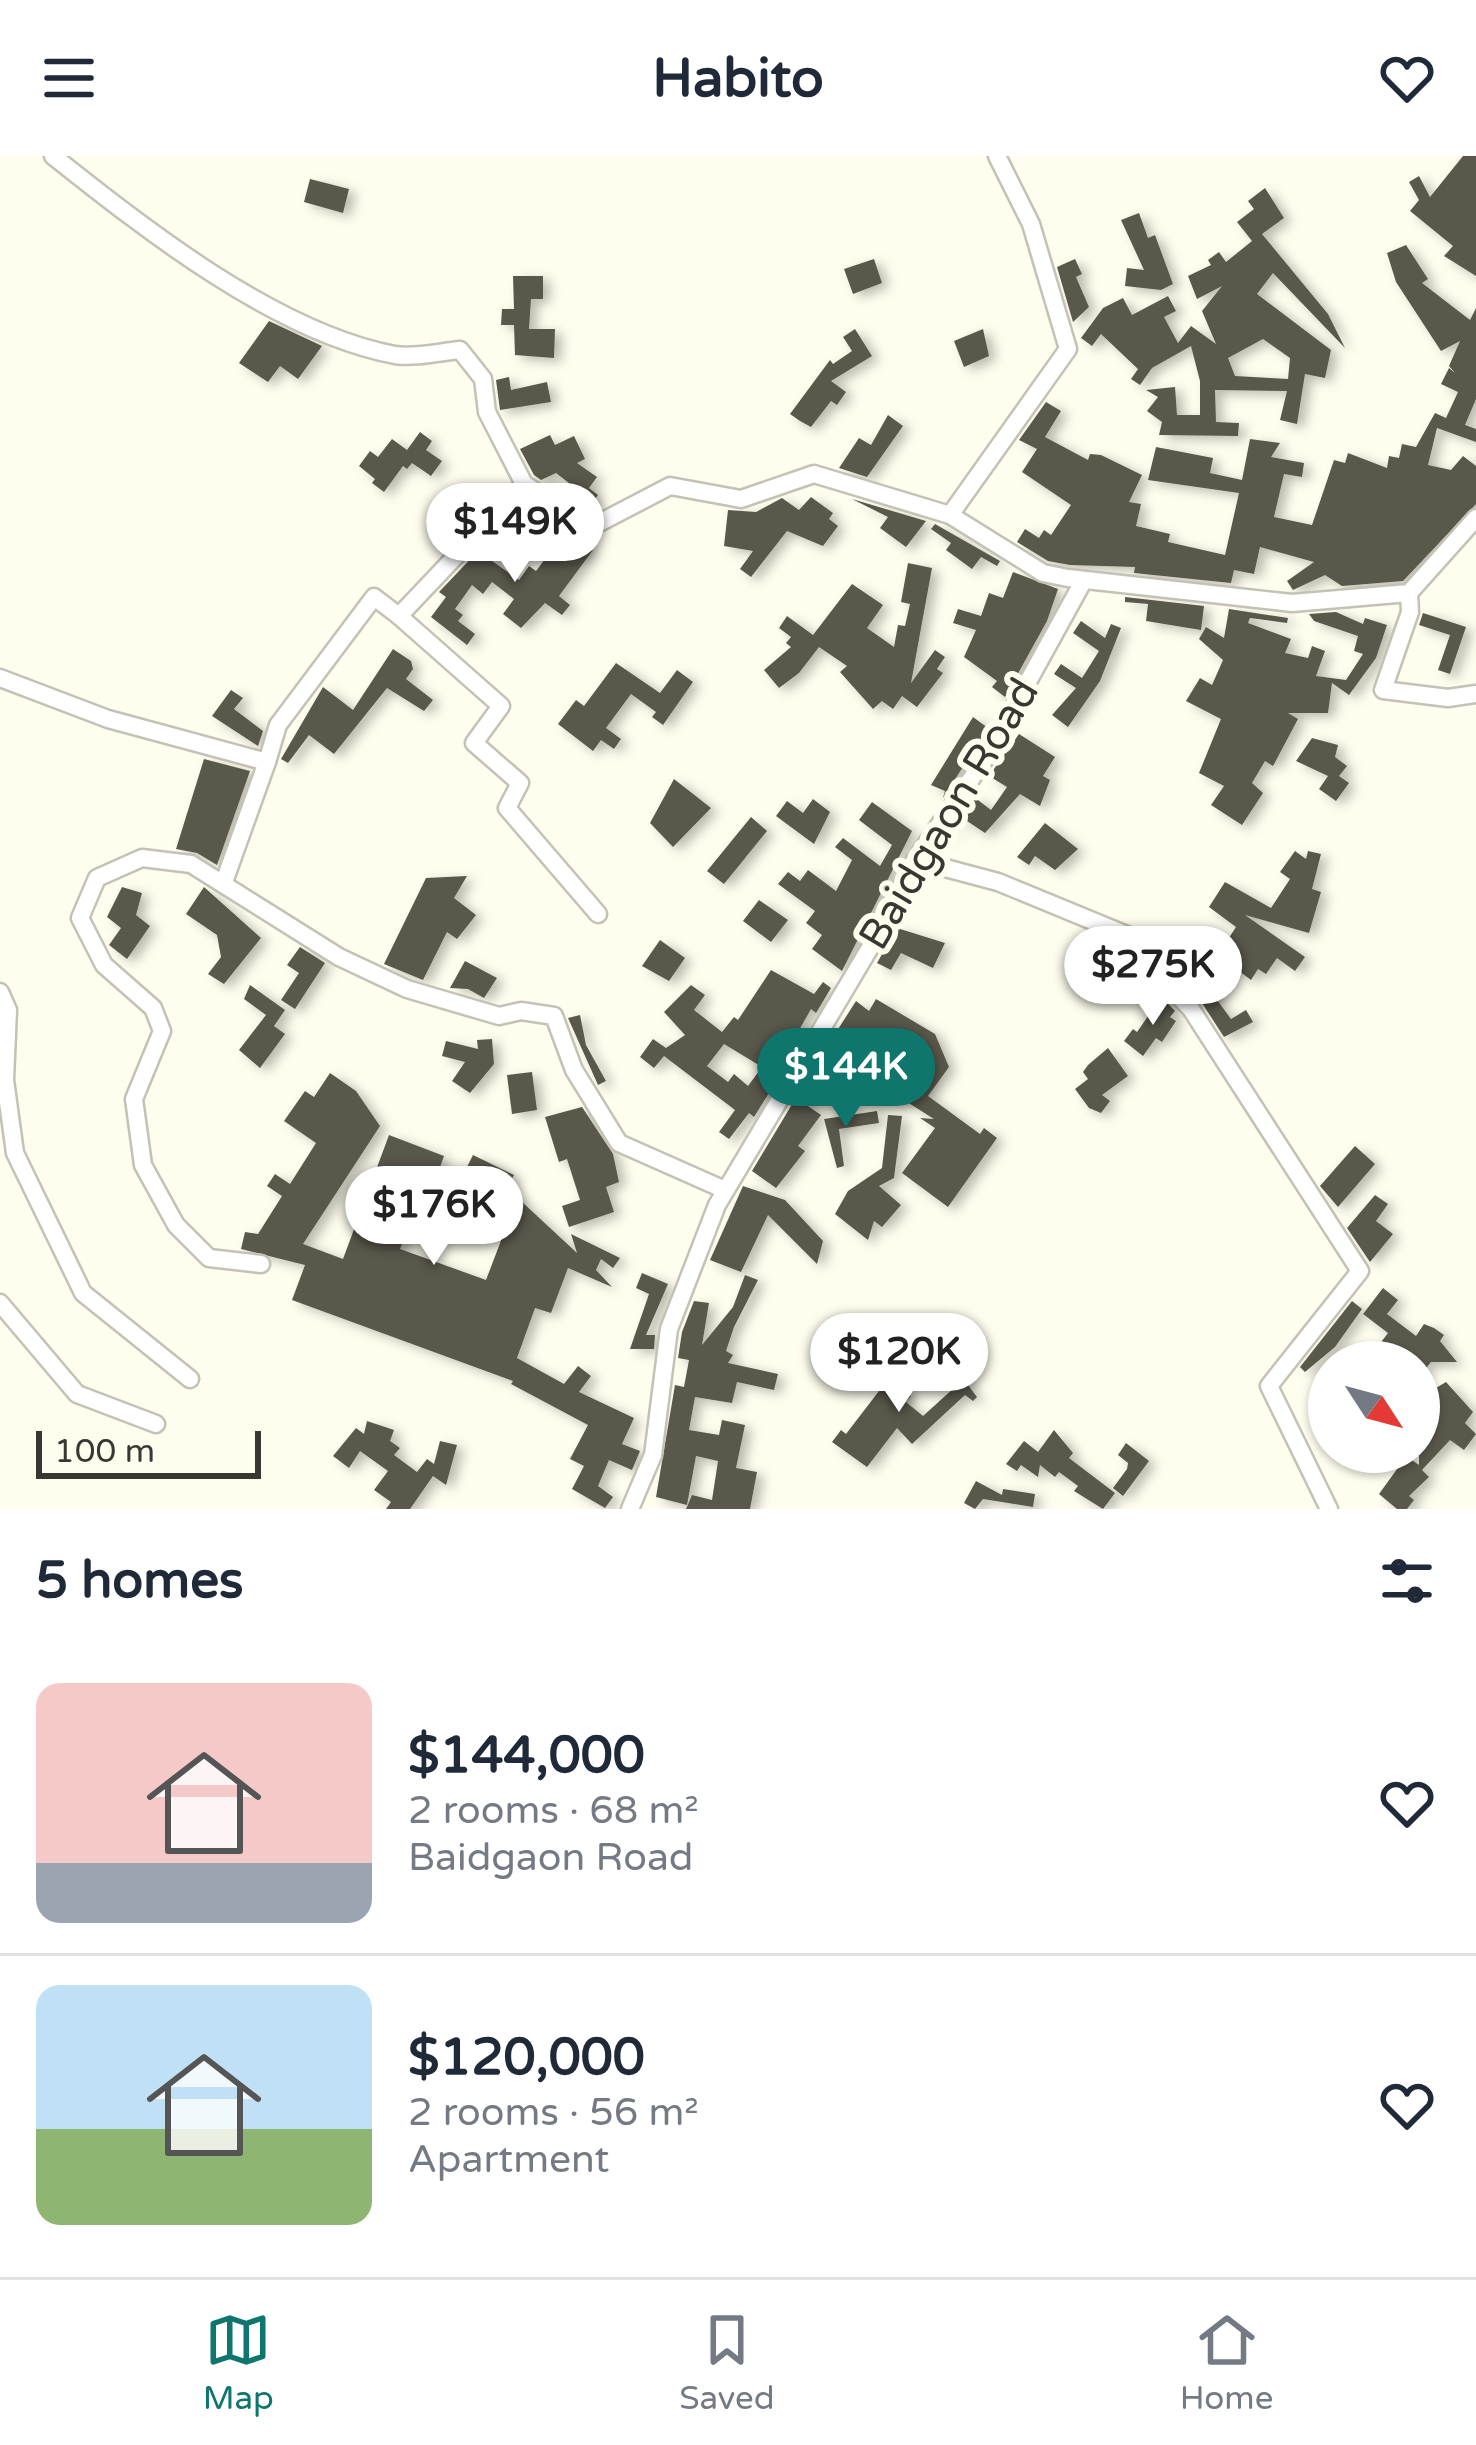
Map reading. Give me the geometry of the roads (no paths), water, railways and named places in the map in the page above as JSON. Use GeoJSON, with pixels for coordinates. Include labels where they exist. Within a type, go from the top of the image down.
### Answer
{"type":"FeatureCollection","features":[{"type":"Feature","properties":{"kind":"street"},"geometry":{"type":"LineString","coordinates":[[53,156],[113,203],[249,294],[320,328],[398,356],[460,350],[483,379],[487,412],[524,484],[583,522],[601,522],[670,486],[741,499],[814,474],[950,515],[1043,573],[1292,603],[1409,592],[1476,518]]}},
{"type":"Feature","properties":{"kind":"street"},"geometry":{"type":"LineString","coordinates":[[950,515],[1068,349],[1030,224],[997,156]]}},
{"type":"Feature","properties":{"kind":"street"},"geometry":{"type":"LineString","coordinates":[[399,616],[524,484]]}},
{"type":"Feature","properties":{"kind":"street","name":"Baidgaon Road"},"geometry":{"type":"LineString","coordinates":[[636,1507],[652,1455],[669,1329],[725,1190],[874,941],[915,860],[987,756],[1084,580]]}},
{"type":"Feature","properties":{"kind":"street"},"geometry":{"type":"LineString","coordinates":[[1409,592],[1410,612],[1383,690],[1448,698],[1476,694]]}},
{"type":"Feature","properties":{"kind":"street"},"geometry":{"type":"LineString","coordinates":[[224,882],[278,725],[374,597],[502,706],[475,743],[520,783],[507,808],[598,914]]}},
{"type":"Feature","properties":{"kind":"street"},"geometry":{"type":"LineString","coordinates":[[0,678],[107,719],[267,762]]}},
{"type":"Feature","properties":{"kind":"street"},"geometry":{"type":"LineString","coordinates":[[261,1264],[209,1258],[176,1225],[143,1165],[134,1099],[162,1031],[153,1008],[104,965],[80,918],[97,878],[142,858],[191,863],[339,957],[407,989],[500,1016],[521,1011],[554,1016],[574,1070],[619,1143],[725,1190]]}},
{"type":"Feature","properties":{"kind":"street"},"geometry":{"type":"LineString","coordinates":[[915,860],[998,882],[1130,936],[1152,969],[1191,1009],[1306,1180],[1360,1271],[1269,1386],[1329,1509]]}},
{"type":"Feature","properties":{"kind":"street"},"geometry":{"type":"LineString","coordinates":[[0,992],[8,1010],[5,1080],[15,1153],[34,1193],[83,1292],[190,1379]]}},
{"type":"Feature","properties":{"kind":"street"},"geometry":{"type":"LineString","coordinates":[[0,1303],[77,1394],[156,1424]]}}]}
